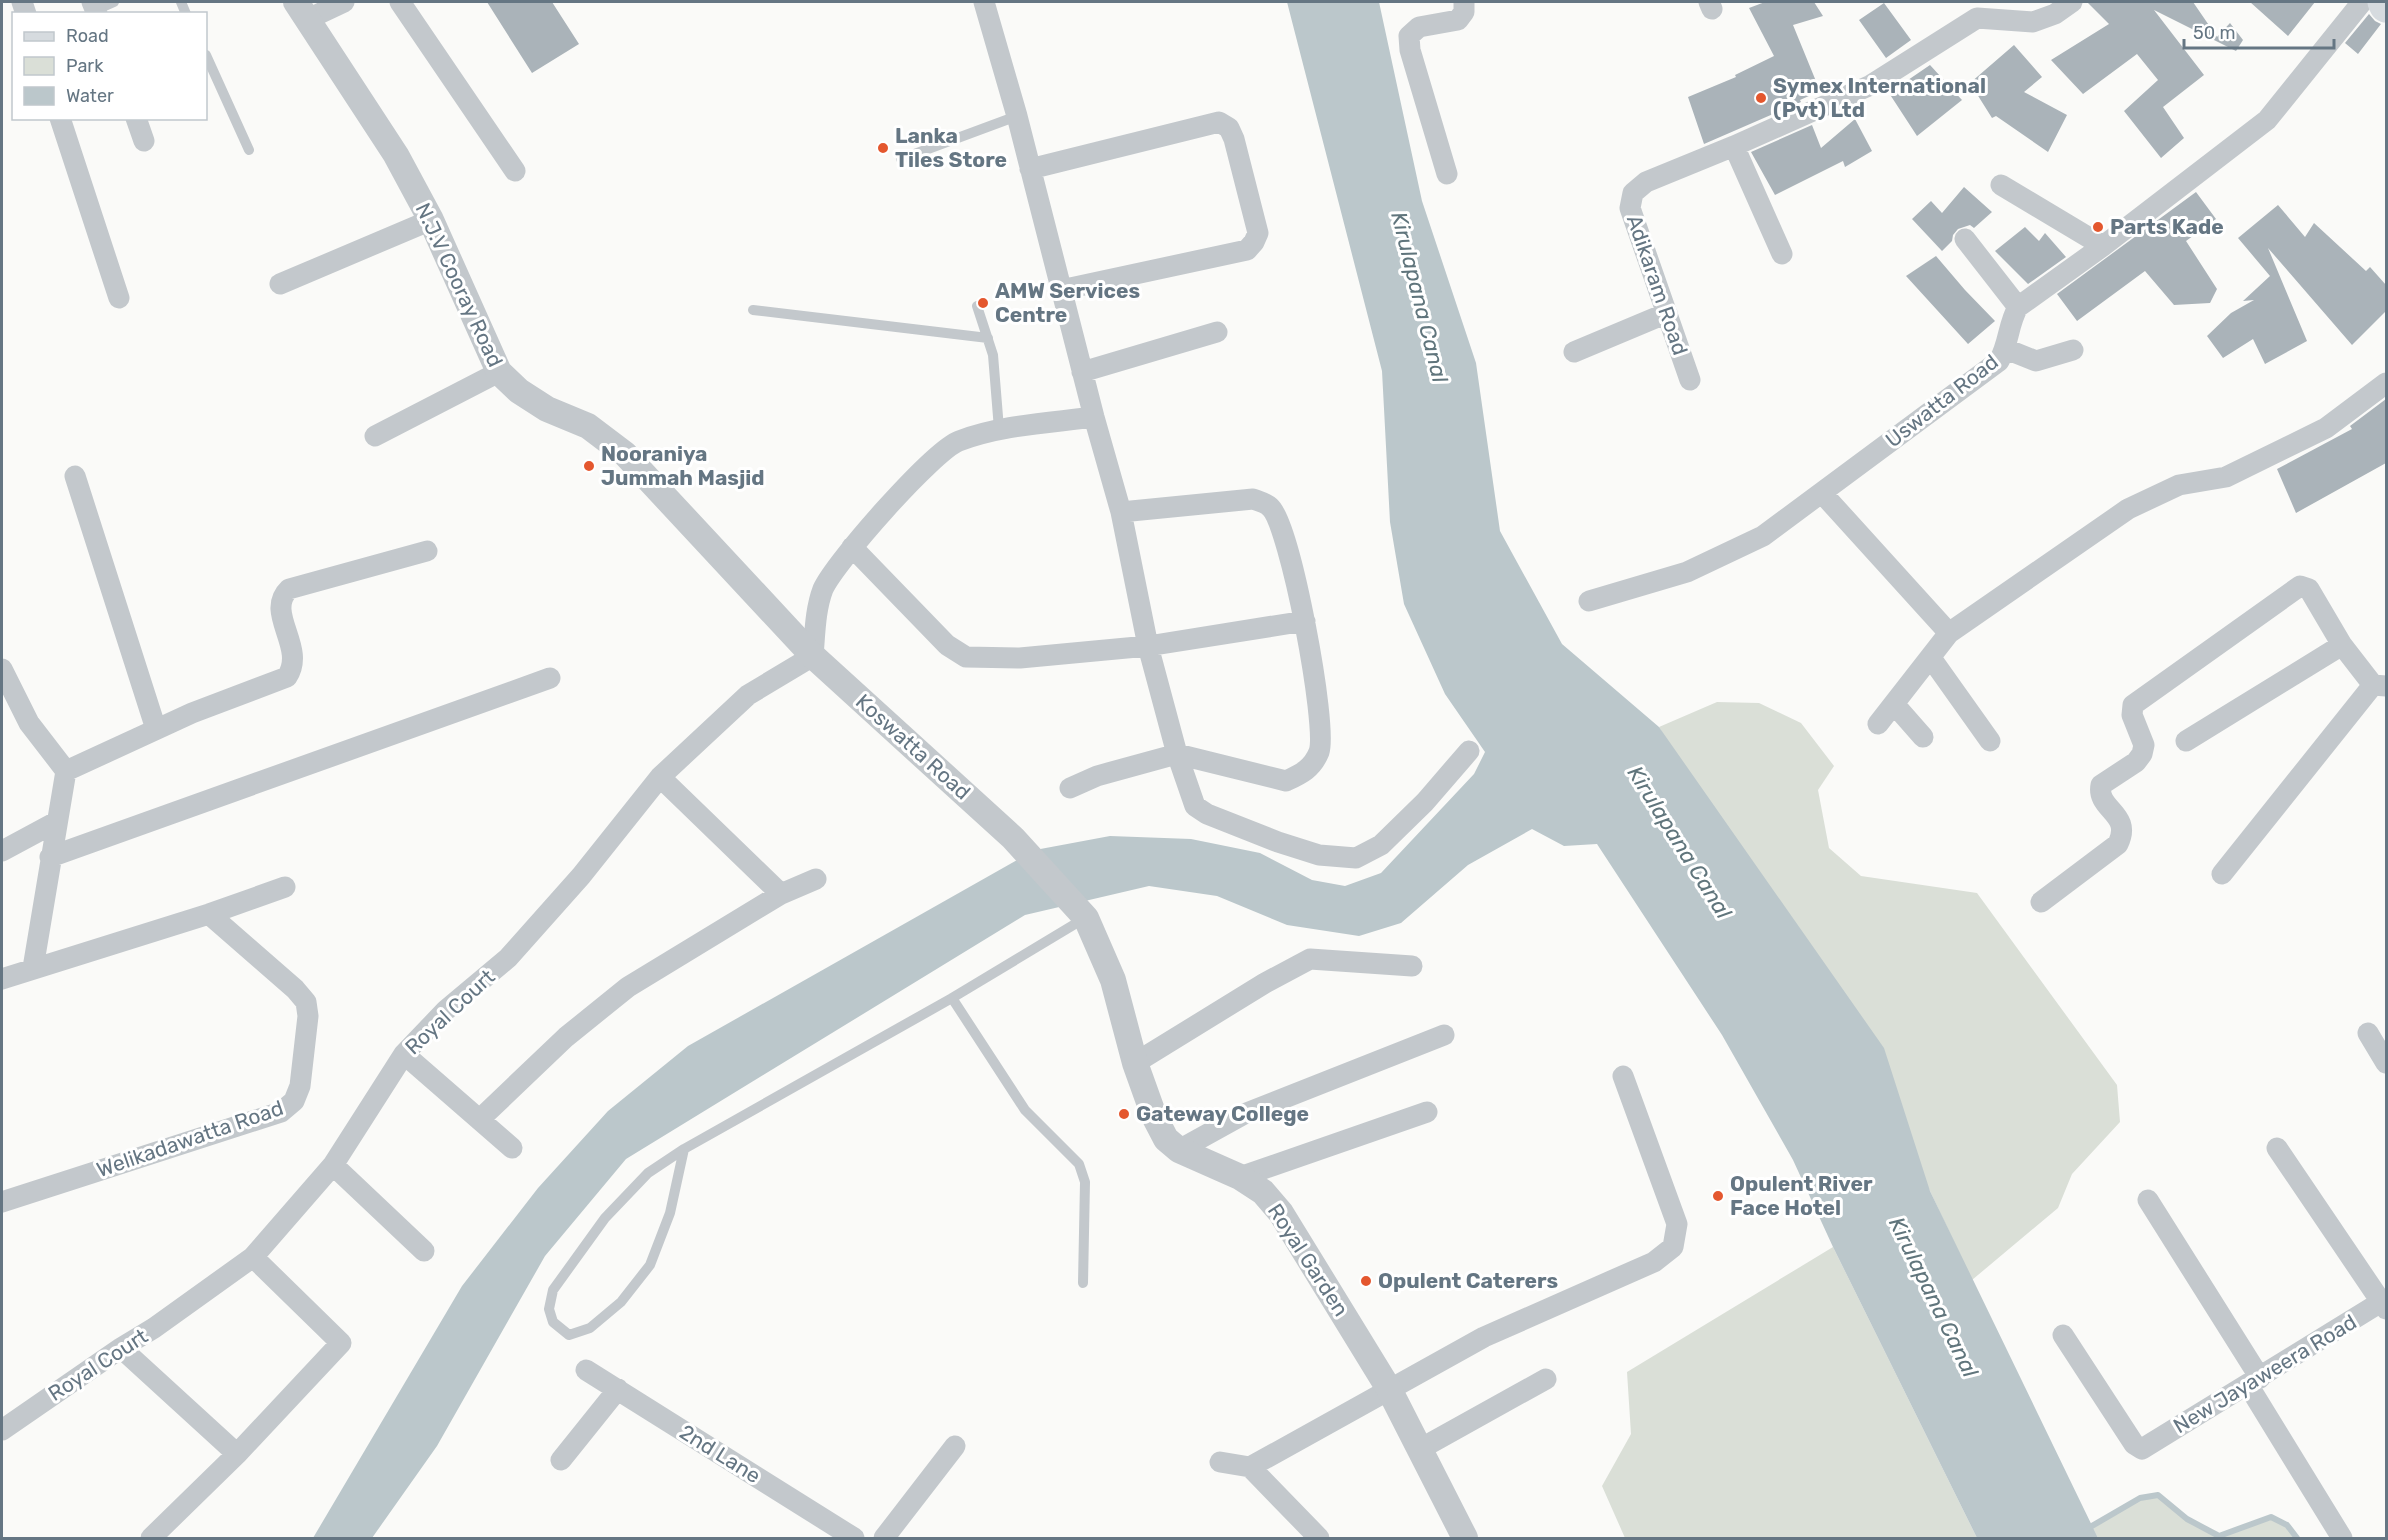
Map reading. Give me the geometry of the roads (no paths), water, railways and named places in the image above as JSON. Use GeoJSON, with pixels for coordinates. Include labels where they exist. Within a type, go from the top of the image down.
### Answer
{"type":"FeatureCollection","features":[{"type":"Feature","properties":{"kind":"main road"},"geometry":{"type":"LineString","coordinates":[[2384,2],[2386,6]]}},
{"type":"Feature","properties":{"kind":"street"},"geometry":{"type":"LineString","coordinates":[[302,10],[344,2]]}},
{"type":"Feature","properties":{"kind":"street"},"geometry":{"type":"LineString","coordinates":[[400,2],[515,171]]}},
{"type":"Feature","properties":{"kind":"street"},"geometry":{"type":"LineString","coordinates":[[984,2],[1017,116],[1094,417],[1121,512],[1148,646],[1177,754],[1195,806],[1207,814],[1278,842],[1319,855],[1356,858],[1381,845],[1425,802],[1469,751]]}},
{"type":"Feature","properties":{"kind":"street"},"geometry":{"type":"LineString","coordinates":[[1447,174],[1410,50],[1409,36],[1419,27],[1458,20],[1464,12],[1464,2]]}},
{"type":"Feature","properties":{"kind":"street","name":"Adikaram Road"},"geometry":{"type":"LineString","coordinates":[[1690,380],[1630,208],[1633,193],[1646,182],[1871,85],[1977,18],[2032,22],[2055,14],[2073,2]]}},
{"type":"Feature","properties":{"kind":"street"},"geometry":{"type":"LineString","coordinates":[[1965,239],[2018,307],[2103,246],[2267,120],[2362,2]]}},
{"type":"Feature","properties":{"kind":"street","name":"N.J.V Cooray Road"},"geometry":{"type":"LineString","coordinates":[[302,10],[396,155],[431,219],[499,372],[519,391],[547,409],[588,426],[626,454],[813,657]]}},
{"type":"Feature","properties":{"kind":"street"},"geometry":{"type":"LineString","coordinates":[[61,120],[119,298]]}},
{"type":"Feature","properties":{"kind":"street"},"geometry":{"type":"LineString","coordinates":[[137,120],[144,141]]}},
{"type":"Feature","properties":{"kind":"street"},"geometry":{"type":"LineString","coordinates":[[1030,169],[1219,122],[1229,128],[1234,139],[1258,233],[1247,250],[1061,290]]}},
{"type":"Feature","properties":{"kind":"street"},"geometry":{"type":"LineString","coordinates":[[1734,146],[1782,254]]}},
{"type":"Feature","properties":{"kind":"street"},"geometry":{"type":"LineString","coordinates":[[2001,186],[2103,246]]}},
{"type":"Feature","properties":{"kind":"street"},"geometry":{"type":"LineString","coordinates":[[280,284],[431,219]]}},
{"type":"Feature","properties":{"kind":"street","name":"Uswatta Road"},"geometry":{"type":"LineString","coordinates":[[1589,601],[1687,572],[1763,536],[1999,361],[2006,349],[2012,318],[2018,307]]}},
{"type":"Feature","properties":{"kind":"street"},"geometry":{"type":"LineString","coordinates":[[1574,352],[1666,313]]}},
{"type":"Feature","properties":{"kind":"street"},"geometry":{"type":"LineString","coordinates":[[1083,372],[1217,332]]}},
{"type":"Feature","properties":{"kind":"street"},"geometry":{"type":"LineString","coordinates":[[2006,349],[2036,361],[2073,350]]}},
{"type":"Feature","properties":{"kind":"street"},"geometry":{"type":"LineString","coordinates":[[375,436],[499,372]]}},
{"type":"Feature","properties":{"kind":"street"},"geometry":{"type":"LineString","coordinates":[[1878,724],[1949,633],[2128,509],[2179,484],[2226,477],[2326,428],[2386,383]]}},
{"type":"Feature","properties":{"kind":"street"},"geometry":{"type":"LineString","coordinates":[[813,657],[816,619],[824,588],[852,547],[930,462],[956,442],[999,429],[1094,417]]}},
{"type":"Feature","properties":{"kind":"street"},"geometry":{"type":"LineString","coordinates":[[75,476],[156,729]]}},
{"type":"Feature","properties":{"kind":"street"},"geometry":{"type":"LineString","coordinates":[[1822,493],[1949,633]]}},
{"type":"Feature","properties":{"kind":"street"},"geometry":{"type":"LineString","coordinates":[[1070,788],[1097,776],[1177,754],[1286,781],[1309,770],[1320,750],[1320,718],[1305,621],[1279,523],[1270,507],[1253,499],[1121,512]]}},
{"type":"Feature","properties":{"kind":"street"},"geometry":{"type":"LineString","coordinates":[[852,547],[947,645],[966,657],[1020,658],[1148,646],[1305,621]]}},
{"type":"Feature","properties":{"kind":"street"},"geometry":{"type":"LineString","coordinates":[[66,771],[156,729],[287,677],[294,668],[294,657],[280,606],[281,596],[289,589],[427,551]]}},
{"type":"Feature","properties":{"kind":"street"},"geometry":{"type":"LineString","coordinates":[[2041,902],[2118,844],[2123,834],[2122,823],[2100,791],[2101,785],[2136,762],[2142,754],[2144,746],[2132,715],[2133,705],[2300,586],[2309,589],[2342,645],[2380,685],[2222,874]]}},
{"type":"Feature","properties":{"kind":"street"},"geometry":{"type":"LineString","coordinates":[[2186,741],[2342,645]]}},
{"type":"Feature","properties":{"kind":"street","name":"Royal Court"},"geometry":{"type":"LineString","coordinates":[[2,1430],[154,1328],[253,1257],[333,1165],[404,1054],[446,1010],[508,958],[581,876],[660,777],[748,695],[813,657]]}},
{"type":"Feature","properties":{"kind":"street","name":"Koswatta Road"},"geometry":{"type":"LineString","coordinates":[[813,657],[1013,838]]}},
{"type":"Feature","properties":{"kind":"street"},"geometry":{"type":"LineString","coordinates":[[1931,658],[1990,741]]}},
{"type":"Feature","properties":{"kind":"street"},"geometry":{"type":"LineString","coordinates":[[2,669],[29,723],[66,771],[33,968]]}},
{"type":"Feature","properties":{"kind":"street"},"geometry":{"type":"LineString","coordinates":[[50,858],[550,678]]}},
{"type":"Feature","properties":{"kind":"street"},"geometry":{"type":"LineString","coordinates":[[1894,704],[1923,737]]}},
{"type":"Feature","properties":{"kind":"street"},"geometry":{"type":"LineString","coordinates":[[660,777],[781,894]]}},
{"type":"Feature","properties":{"kind":"street"},"geometry":{"type":"LineString","coordinates":[[2,850],[56,822]]}},
{"type":"Feature","properties":{"kind":"street","name":"Royal Garden"},"geometry":{"type":"LineString","coordinates":[[1013,838],[1081,912],[1113,980],[1135,1063],[1154,1116],[1166,1139],[1179,1150],[1240,1177],[1263,1192],[1281,1213],[1389,1389],[1461,1537]]}},
{"type":"Feature","properties":{"kind":"street"},"geometry":{"type":"LineString","coordinates":[[480,1119],[566,1037],[628,987],[781,894],[816,879]]}},
{"type":"Feature","properties":{"kind":"street"},"geometry":{"type":"LineString","coordinates":[[2,979],[209,914],[285,887]]}},
{"type":"Feature","properties":{"kind":"street","name":"Welikadawatta Road"},"geometry":{"type":"LineString","coordinates":[[2,1202],[281,1112],[294,1101],[300,1086],[308,1016],[306,1002],[295,989],[209,914]]}},
{"type":"Feature","properties":{"kind":"street"},"geometry":{"type":"LineString","coordinates":[[1135,1063],[1265,983],[1310,959],[1412,966]]}},
{"type":"Feature","properties":{"kind":"street"},"geometry":{"type":"LineString","coordinates":[[2368,1033],[2386,1063]]}},
{"type":"Feature","properties":{"kind":"street"},"geometry":{"type":"LineString","coordinates":[[1179,1150],[1244,1114],[1444,1035]]}},
{"type":"Feature","properties":{"kind":"street"},"geometry":{"type":"LineString","coordinates":[[404,1054],[512,1148]]}},
{"type":"Feature","properties":{"kind":"street"},"geometry":{"type":"LineString","coordinates":[[1250,1467],[1484,1337],[1654,1262],[1673,1247],[1677,1224],[1623,1076]]}},
{"type":"Feature","properties":{"kind":"street"},"geometry":{"type":"LineString","coordinates":[[1240,1177],[1427,1112]]}},
{"type":"Feature","properties":{"kind":"street"},"geometry":{"type":"LineString","coordinates":[[2277,1148],[2385,1304]]}},
{"type":"Feature","properties":{"kind":"street"},"geometry":{"type":"LineString","coordinates":[[333,1165],[424,1251]]}},
{"type":"Feature","properties":{"kind":"street"},"geometry":{"type":"LineString","coordinates":[[2148,1200],[2254,1381],[2342,1539]]}},
{"type":"Feature","properties":{"kind":"street"},"geometry":{"type":"LineString","coordinates":[[151,1539],[237,1454],[342,1343],[253,1257]]}},
{"type":"Feature","properties":{"kind":"street","name":"New Jayaweera Road"},"geometry":{"type":"LineString","coordinates":[[2063,1335],[2134,1444],[2142,1449],[2385,1304]]}},
{"type":"Feature","properties":{"kind":"street"},"geometry":{"type":"LineString","coordinates":[[121,1348],[237,1454]]}},
{"type":"Feature","properties":{"kind":"street","name":"2nd Lane"},"geometry":{"type":"LineString","coordinates":[[586,1370],[854,1539]]}},
{"type":"Feature","properties":{"kind":"street"},"geometry":{"type":"LineString","coordinates":[[1420,1449],[1546,1379]]}},
{"type":"Feature","properties":{"kind":"street"},"geometry":{"type":"LineString","coordinates":[[561,1460],[618,1389]]}},
{"type":"Feature","properties":{"kind":"street"},"geometry":{"type":"LineString","coordinates":[[885,1539],[955,1446]]}},
{"type":"Feature","properties":{"kind":"street"},"geometry":{"type":"LineString","coordinates":[[1220,1462],[1250,1467],[1319,1539]]}},
{"type":"Feature","properties":{"kind":"lane"},"geometry":{"type":"LineString","coordinates":[[207,57],[249,150]]}},
{"type":"Feature","properties":{"kind":"lane"},"geometry":{"type":"LineString","coordinates":[[901,159],[1017,116]]}},
{"type":"Feature","properties":{"kind":"lane"},"geometry":{"type":"LineString","coordinates":[[977,306],[993,355],[999,429]]}},
{"type":"Feature","properties":{"kind":"lane"},"geometry":{"type":"LineString","coordinates":[[753,310],[988,338]]}},
{"type":"Feature","properties":{"kind":"lane"},"geometry":{"type":"LineString","coordinates":[[684,1149],[670,1213],[650,1265],[621,1302],[590,1328],[569,1335],[554,1322],[549,1309],[553,1290],[605,1218],[648,1173],[684,1149],[952,998],[1081,912]]}},
{"type":"Feature","properties":{"kind":"lane"},"geometry":{"type":"LineString","coordinates":[[952,998],[1025,1110],[1079,1164],[1084,1173],[1083,1283]]}},
{"type":"Feature","properties":{"kind":"water","name":"Kirulapana Canal"},"geometry":{"type":"Polygon","coordinates":[[[1287,2],[1379,2],[1422,201],[1476,363],[1500,531],[1562,644],[1659,727],[1884,1048],[1930,1191],[2098,1538],[1977,1538],[1833,1247],[1793,1160],[1722,1035],[1597,844],[1564,846],[1532,829],[1468,865],[1401,923],[1359,936],[1287,925],[1217,896],[1149,886],[1025,915],[626,1159],[545,1256],[437,1446],[372,1538],[313,1538],[462,1286],[538,1188],[608,1111],[688,1046],[1035,850],[1110,836],[1191,839],[1260,853],[1312,880],[1345,886],[1381,873],[1474,774],[1485,752],[1445,694],[1404,604],[1390,522],[1382,371],[1287,2]]]}},
{"type":"Feature","properties":{"kind":"waterway"},"geometry":{"type":"LineString","coordinates":[[2085,1530],[2140,1498],[2158,1495],[2187,1519],[2219,1536],[2271,1517],[2287,1525],[2297,1538]]}},
{"type":"Feature","properties":{"kind":"place","name":"Symex International (Pvt) Ltd"},"geometry":{"type":"Point","coordinates":[1761,98]}},
{"type":"Feature","properties":{"kind":"place","name":"Lanka Tiles Store"},"geometry":{"type":"Point","coordinates":[883,148]}},
{"type":"Feature","properties":{"kind":"place","name":"Parts Kade"},"geometry":{"type":"Point","coordinates":[2098,227]}},
{"type":"Feature","properties":{"kind":"place","name":"AMW Services Centre"},"geometry":{"type":"Point","coordinates":[983,303]}},
{"type":"Feature","properties":{"kind":"place","name":"Nooraniya Jummah Masjid"},"geometry":{"type":"Point","coordinates":[589,466]}},
{"type":"Feature","properties":{"kind":"place","name":"Gateway College"},"geometry":{"type":"Point","coordinates":[1124,1114]}},
{"type":"Feature","properties":{"kind":"place","name":"Opulent River Face Hotel"},"geometry":{"type":"Point","coordinates":[1718,1196]}},
{"type":"Feature","properties":{"kind":"place","name":"Opulent Caterers"},"geometry":{"type":"Point","coordinates":[1366,1281]}}]}
